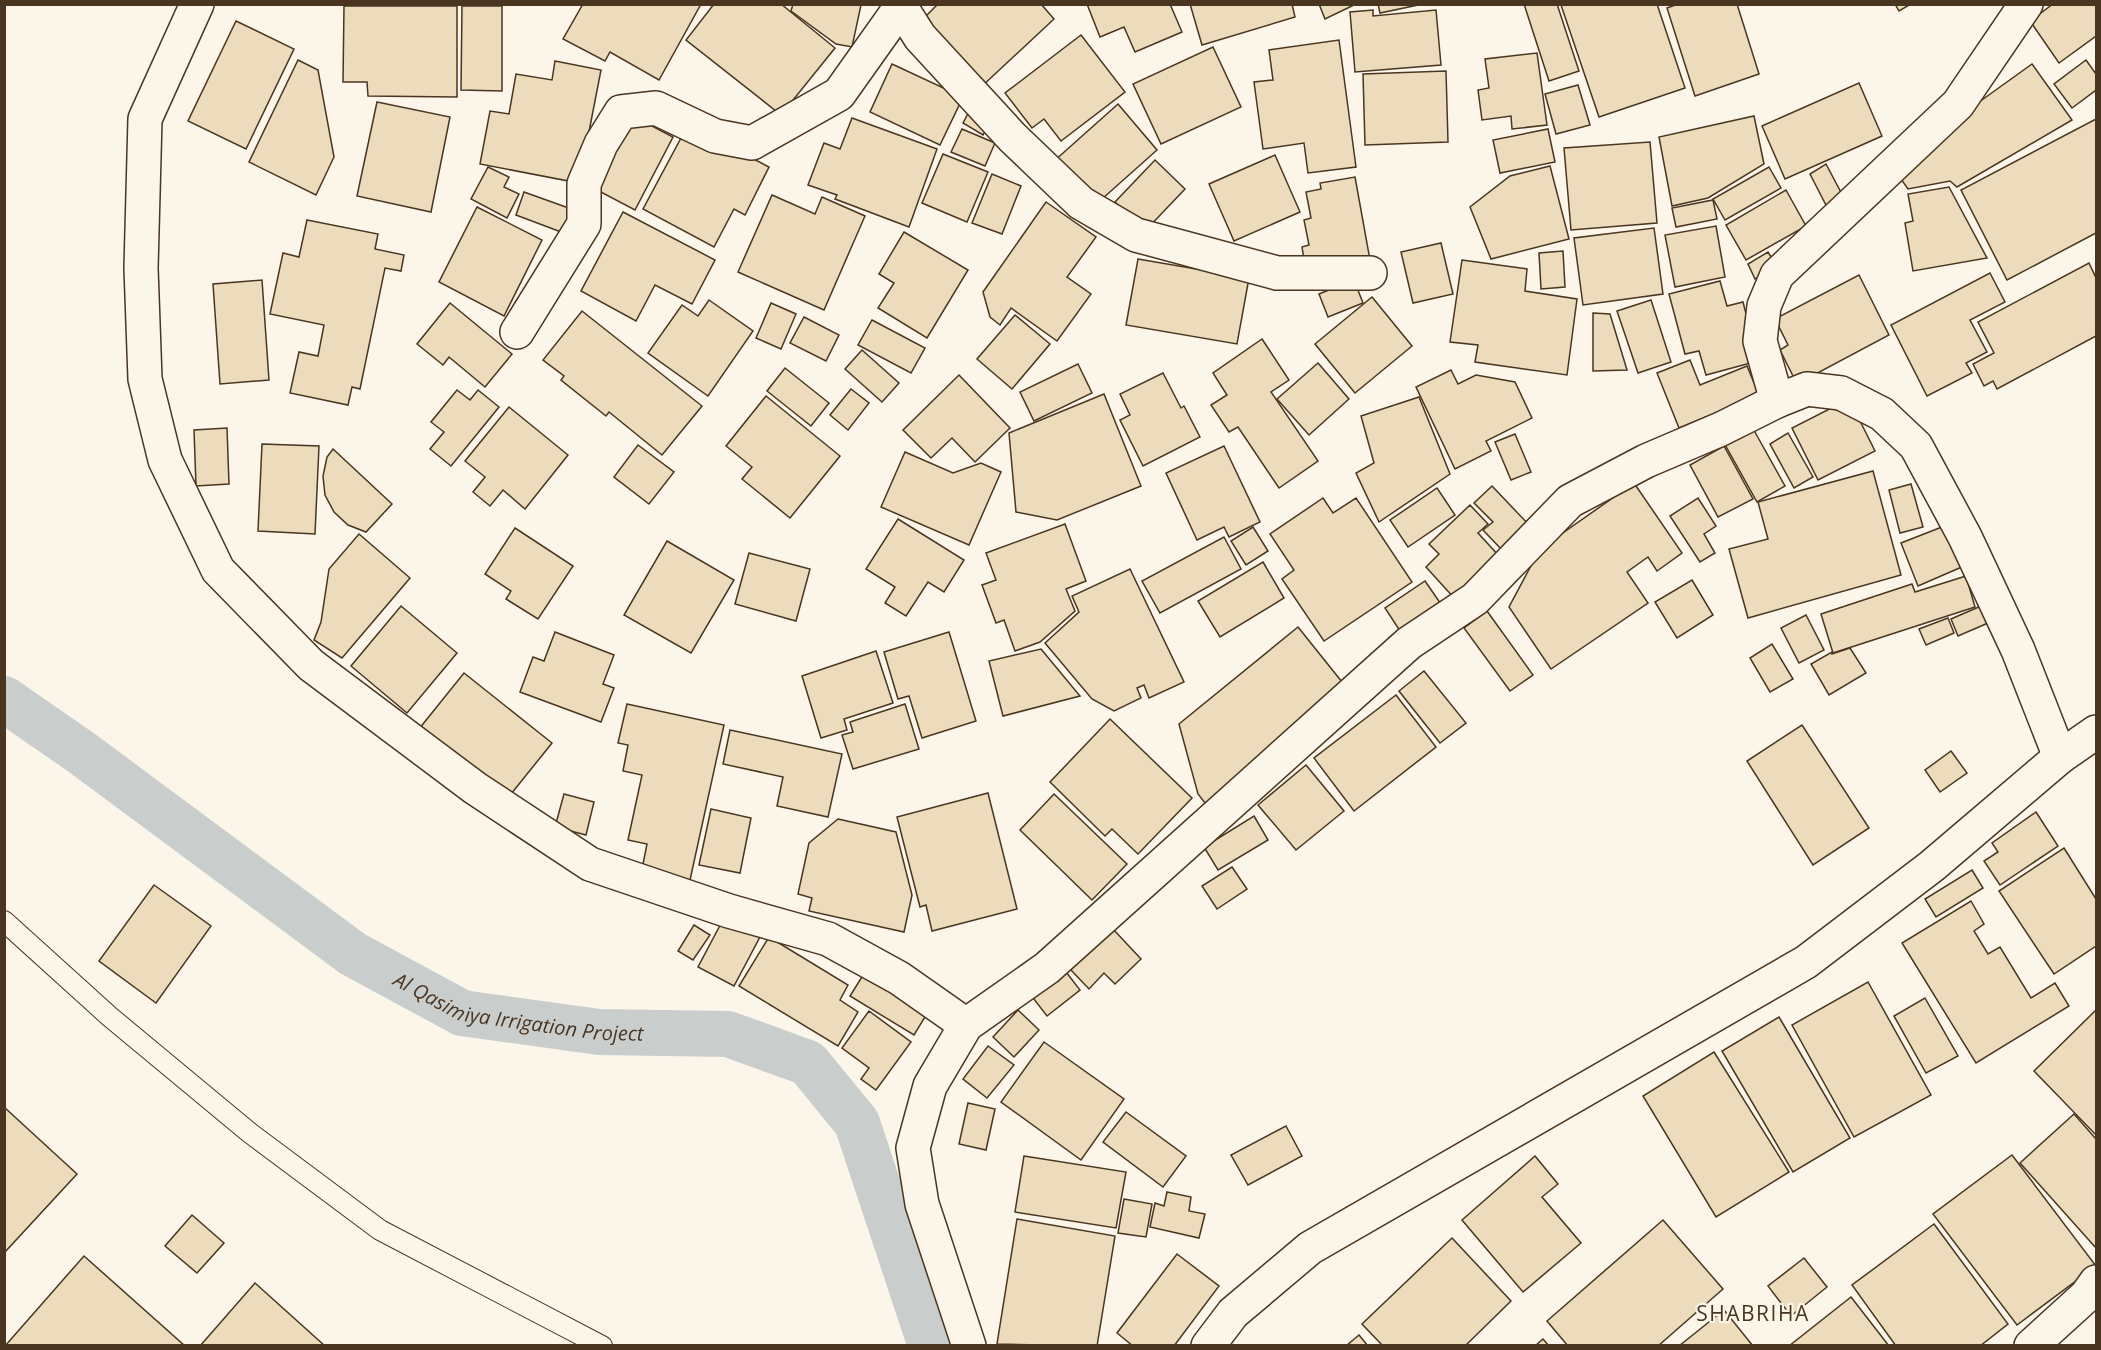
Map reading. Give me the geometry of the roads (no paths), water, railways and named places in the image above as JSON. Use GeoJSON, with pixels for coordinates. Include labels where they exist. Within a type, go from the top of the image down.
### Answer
{"type":"FeatureCollection","features":[{"type":"Feature","properties":{"kind":"street"},"geometry":{"type":"LineString","coordinates":[[197,4],[145,119],[141,279],[145,379],[165,460],[218,570],[311,665],[476,788],[590,864],[729,911],[828,939],[899,978],[966,1025]]}},
{"type":"Feature","properties":{"kind":"street"},"geometry":{"type":"LineString","coordinates":[[1777,401],[1760,341],[1764,306],[1778,275],[1958,104],[2026,4]]}},
{"type":"Feature","properties":{"kind":"street"},"geometry":{"type":"LineString","coordinates":[[517,332],[584,224],[584,183],[601,144],[621,112],[656,108],[715,136],[752,144],[839,93],[899,6],[920,37],[1013,138],[1081,203],[1136,235],[1277,273],[1370,273]]}},
{"type":"Feature","properties":{"kind":"street"},"geometry":{"type":"LineString","coordinates":[[969,1346],[922,1204],[913,1148],[930,1086],[966,1025],[1047,968],[1409,643],[1475,599],[1570,501],[1646,461],[1721,429],[1777,401],[1808,390],[1841,393],[1882,414],[1916,446],[1965,537],[2018,650],[2060,757]]}},
{"type":"Feature","properties":{"kind":"street"},"geometry":{"type":"LineString","coordinates":[[1208,1346],[1233,1313],[1310,1248],[1806,962],[1932,866],[2060,757],[2097,732]]}},
{"type":"Feature","properties":{"kind":"street"},"geometry":{"type":"LineString","coordinates":[[2031,1346],[2086,1296],[2097,1282]]}},
{"type":"Feature","properties":{"kind":"lane"},"geometry":{"type":"LineString","coordinates":[[4,921],[109,1016],[250,1133],[380,1230],[602,1346]]}},
{"type":"Feature","properties":{"kind":"waterway","name":"Al Qasimiya Irrigation Project"},"geometry":{"type":"LineString","coordinates":[[4,699],[82,753],[353,954],[462,1013],[599,1032],[728,1034],[808,1063],[857,1123],[931,1346]]}},
{"type":"Feature","properties":{"kind":"district","name":"SHABRIHA"},"geometry":{"type":"Point","coordinates":[1753,1313]}}]}
